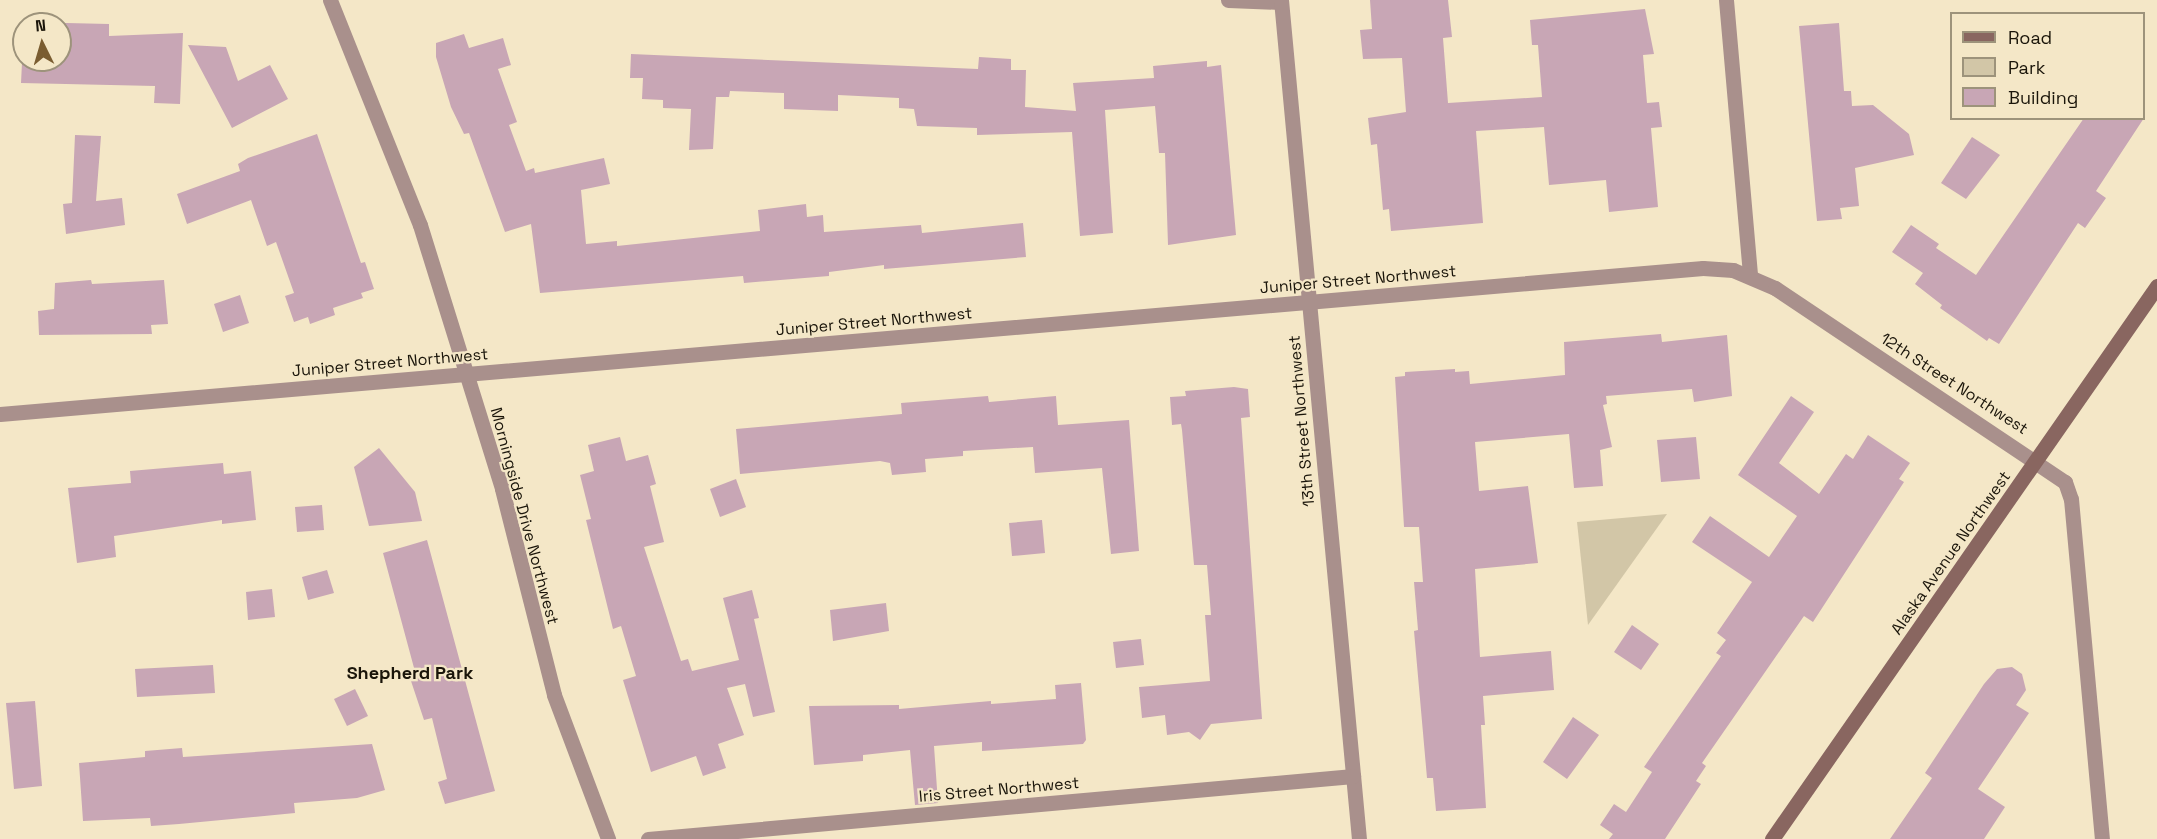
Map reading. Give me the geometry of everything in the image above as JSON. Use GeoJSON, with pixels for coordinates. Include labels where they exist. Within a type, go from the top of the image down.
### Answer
{"type":"FeatureCollection","features":[{"type":"Feature","properties":{"kind":"main road","name":"Alaska Avenue Northwest"},"geometry":{"type":"LineString","coordinates":[[1772,839],[2157,286]]}},
{"type":"Feature","properties":{"kind":"street","name":"Morningside Drive Northwest"},"geometry":{"type":"LineString","coordinates":[[330,0],[409,195],[502,489],[554,695],[608,839]]}},
{"type":"Feature","properties":{"kind":"street"},"geometry":{"type":"LineString","coordinates":[[1228,0],[1281,1]]}},
{"type":"Feature","properties":{"kind":"street"},"geometry":{"type":"LineString","coordinates":[[1726,0],[1750,275]]}},
{"type":"Feature","properties":{"kind":"street","name":"13th Street Northwest"},"geometry":{"type":"LineString","coordinates":[[1281,1],[1359,839]]}},
{"type":"Feature","properties":{"kind":"street","name":"Juniper Street Northwest"},"geometry":{"type":"LineString","coordinates":[[0,414],[1704,268],[1750,275]]}},
{"type":"Feature","properties":{"kind":"street","name":"12th Street Northwest"},"geometry":{"type":"LineString","coordinates":[[1750,275],[2037,460],[2065,482],[2071,499],[2102,839]]}},
{"type":"Feature","properties":{"kind":"street","name":"Iris Street Northwest"},"geometry":{"type":"LineString","coordinates":[[648,839],[1353,776]]}},
{"type":"Feature","properties":{"kind":"green space"},"geometry":{"type":"Polygon","coordinates":[[[1667,514],[1588,625],[1577,522],[1667,514]]]}},
{"type":"Feature","properties":{"kind":"building"},"geometry":{"type":"Polygon","coordinates":[[[1370,0],[1448,0],[1452,37],[1443,38],[1448,103],[1542,97],[1538,45],[1532,45],[1530,20],[1645,9],[1654,54],[1643,55],[1647,103],[1659,102],[1662,127],[1651,128],[1658,207],[1609,212],[1606,180],[1549,185],[1544,127],[1476,131],[1483,223],[1391,231],[1389,209],[1383,210],[1377,144],[1371,145],[1368,118],[1406,112],[1402,58],[1363,59],[1360,30],[1372,29],[1370,0]]]}},
{"type":"Feature","properties":{"kind":"building"},"geometry":{"type":"Polygon","coordinates":[[[72,23],[109,24],[109,36],[183,33],[180,104],[154,103],[155,86],[21,83],[22,72],[72,72],[72,23]]]}},
{"type":"Feature","properties":{"kind":"building"},"geometry":{"type":"Polygon","coordinates":[[[1839,23],[1844,91],[1851,91],[1852,106],[1873,105],[1909,134],[1914,155],[1855,168],[1859,206],[1840,208],[1842,219],[1817,221],[1799,26],[1839,23]]]}},
{"type":"Feature","properties":{"kind":"building"},"geometry":{"type":"Polygon","coordinates":[[[464,34],[469,48],[503,38],[511,65],[498,69],[517,122],[509,125],[526,171],[534,168],[535,173],[604,158],[610,184],[581,190],[586,244],[617,241],[617,246],[760,231],[758,210],[806,204],[807,217],[823,215],[824,232],[921,225],[922,233],[1023,223],[1026,257],[884,269],[884,265],[829,272],[829,276],[744,283],[743,276],[540,293],[531,224],[505,232],[469,133],[464,134],[451,107],[436,57],[436,43],[464,34]]]}},
{"type":"Feature","properties":{"kind":"building"},"geometry":{"type":"Polygon","coordinates":[[[188,45],[226,47],[238,81],[270,65],[288,99],[232,128],[188,45]]]}},
{"type":"Feature","properties":{"kind":"building"},"geometry":{"type":"Polygon","coordinates":[[[631,54],[978,69],[979,57],[1011,59],[1011,70],[1026,70],[1025,107],[1076,111],[1073,83],[1154,78],[1153,66],[1207,61],[1207,67],[1221,65],[1236,235],[1168,245],[1165,153],[1159,153],[1155,106],[1105,110],[1113,233],[1080,236],[1072,132],[977,135],[977,128],[917,126],[914,109],[899,108],[899,98],[838,95],[838,111],[784,109],[784,93],[730,91],[729,97],[716,97],[713,149],[689,150],[691,109],[663,108],[663,100],[642,99],[643,78],[630,78],[631,54]]]}},
{"type":"Feature","properties":{"kind":"building"},"geometry":{"type":"Polygon","coordinates":[[[2083,120],[2143,120],[2096,191],[2106,198],[2085,228],[2078,223],[1999,344],[1989,338],[1987,341],[1940,308],[1942,305],[1915,284],[1923,273],[1892,252],[1911,225],[1939,244],[1936,248],[1976,275],[2083,120]]]}},
{"type":"Feature","properties":{"kind":"building"},"geometry":{"type":"Polygon","coordinates":[[[317,134],[361,263],[365,262],[374,289],[361,293],[363,298],[333,308],[335,315],[310,324],[308,317],[294,322],[285,296],[294,293],[276,242],[267,246],[251,200],[187,224],[177,194],[240,171],[238,164],[248,158],[317,134]]]}},
{"type":"Feature","properties":{"kind":"building"},"geometry":{"type":"Polygon","coordinates":[[[75,135],[101,136],[96,201],[122,198],[125,225],[66,234],[63,204],[72,203],[75,135]]]}},
{"type":"Feature","properties":{"kind":"building"},"geometry":{"type":"Polygon","coordinates":[[[1972,137],[2000,155],[1966,199],[1941,183],[1972,137]]]}},
{"type":"Feature","properties":{"kind":"building"},"geometry":{"type":"Polygon","coordinates":[[[91,280],[92,284],[164,280],[168,324],[151,325],[152,334],[39,335],[38,311],[54,309],[55,283],[91,280]]]}},
{"type":"Feature","properties":{"kind":"building"},"geometry":{"type":"Polygon","coordinates":[[[240,295],[249,323],[223,332],[214,304],[240,295]]]}},
{"type":"Feature","properties":{"kind":"building"},"geometry":{"type":"Polygon","coordinates":[[[1661,334],[1662,342],[1727,335],[1732,396],[1694,402],[1692,389],[1606,396],[1607,404],[1603,405],[1612,447],[1600,450],[1603,486],[1574,488],[1569,434],[1475,442],[1479,491],[1528,486],[1538,563],[1475,569],[1480,657],[1551,651],[1554,690],[1483,696],[1485,725],[1481,725],[1486,808],[1436,811],[1433,778],[1427,778],[1414,631],[1418,630],[1414,582],[1423,582],[1419,527],[1404,527],[1395,377],[1405,376],[1405,372],[1455,369],[1455,372],[1469,371],[1470,384],[1565,375],[1564,342],[1661,334]]]}},
{"type":"Feature","properties":{"kind":"building"},"geometry":{"type":"Polygon","coordinates":[[[1234,387],[1248,389],[1250,417],[1241,418],[1262,719],[1211,724],[1200,740],[1189,732],[1167,735],[1165,715],[1142,718],[1139,687],[1210,681],[1205,615],[1211,615],[1207,565],[1194,565],[1182,430],[1181,424],[1172,425],[1170,397],[1186,396],[1185,391],[1234,387]]]}},
{"type":"Feature","properties":{"kind":"building"},"geometry":{"type":"Polygon","coordinates":[[[988,396],[989,402],[1056,396],[1058,425],[1129,420],[1139,551],[1111,554],[1102,468],[1035,473],[1033,447],[963,451],[963,456],[925,459],[926,472],[892,475],[890,463],[880,461],[740,474],[736,429],[902,414],[901,403],[988,396]]]}},
{"type":"Feature","properties":{"kind":"building"},"geometry":{"type":"Polygon","coordinates":[[[1791,396],[1814,412],[1779,463],[1819,494],[1846,454],[1853,459],[1868,435],[1910,463],[1899,479],[1904,482],[1813,622],[1804,616],[1702,763],[1706,766],[1696,781],[1701,784],[1665,839],[1609,839],[1613,834],[1600,825],[1614,804],[1626,812],[1652,772],[1644,767],[1721,656],[1716,653],[1726,640],[1717,633],[1752,582],[1692,542],[1710,516],[1769,557],[1797,516],[1738,475],[1791,396]]]}},
{"type":"Feature","properties":{"kind":"building"},"geometry":{"type":"Polygon","coordinates":[[[620,437],[626,461],[648,455],[656,484],[650,486],[664,542],[644,547],[681,661],[688,659],[692,671],[739,660],[723,598],[752,590],[759,618],[754,619],[775,712],[753,717],[745,684],[727,688],[744,735],[718,744],[726,768],[703,776],[696,756],[651,772],[623,680],[636,676],[621,626],[613,629],[586,520],[591,519],[580,475],[594,471],[588,445],[620,437]]]}},
{"type":"Feature","properties":{"kind":"building"},"geometry":{"type":"Polygon","coordinates":[[[1696,437],[1700,479],[1661,482],[1657,440],[1696,437]]]}},
{"type":"Feature","properties":{"kind":"building"},"geometry":{"type":"Polygon","coordinates":[[[379,448],[415,492],[422,521],[369,526],[354,467],[379,448]]]}},
{"type":"Feature","properties":{"kind":"building"},"geometry":{"type":"Polygon","coordinates":[[[223,463],[224,474],[251,471],[256,520],[222,524],[222,520],[114,536],[116,557],[77,563],[68,488],[131,483],[130,471],[223,463]]]}},
{"type":"Feature","properties":{"kind":"building"},"geometry":{"type":"Polygon","coordinates":[[[736,479],[746,507],[720,517],[710,489],[736,479]]]}},
{"type":"Feature","properties":{"kind":"building"},"geometry":{"type":"Polygon","coordinates":[[[322,505],[324,530],[297,532],[295,507],[322,505]]]}},
{"type":"Feature","properties":{"kind":"building"},"geometry":{"type":"Polygon","coordinates":[[[1042,520],[1045,553],[1012,556],[1009,523],[1042,520]]]}},
{"type":"Feature","properties":{"kind":"building"},"geometry":{"type":"Polygon","coordinates":[[[427,540],[495,791],[445,804],[438,782],[447,779],[432,718],[424,720],[411,681],[417,679],[383,553],[427,540]]]}},
{"type":"Feature","properties":{"kind":"building"},"geometry":{"type":"Polygon","coordinates":[[[327,570],[334,593],[308,600],[302,577],[327,570]]]}},
{"type":"Feature","properties":{"kind":"building"},"geometry":{"type":"Polygon","coordinates":[[[272,589],[275,617],[248,620],[246,592],[272,589]]]}},
{"type":"Feature","properties":{"kind":"building"},"geometry":{"type":"Polygon","coordinates":[[[886,603],[889,631],[833,641],[830,610],[886,603]]]}},
{"type":"Feature","properties":{"kind":"building"},"geometry":{"type":"Polygon","coordinates":[[[1632,625],[1659,644],[1641,670],[1614,652],[1632,625]]]}},
{"type":"Feature","properties":{"kind":"building"},"geometry":{"type":"Polygon","coordinates":[[[1141,639],[1144,665],[1116,668],[1113,642],[1141,639]]]}},
{"type":"Feature","properties":{"kind":"building"},"geometry":{"type":"Polygon","coordinates":[[[213,665],[215,693],[137,697],[135,669],[213,665]]]}},
{"type":"Feature","properties":{"kind":"building"},"geometry":{"type":"Polygon","coordinates":[[[2012,667],[2022,674],[2026,690],[2016,705],[2029,713],[1978,789],[2005,807],[1984,839],[1890,839],[1932,778],[1925,773],[1984,684],[1997,669],[2012,667]]]}},
{"type":"Feature","properties":{"kind":"building"},"geometry":{"type":"Polygon","coordinates":[[[1081,683],[1086,740],[1083,744],[982,751],[982,742],[934,746],[938,803],[915,805],[910,750],[863,755],[863,761],[814,765],[809,706],[899,705],[899,709],[991,701],[991,704],[1056,699],[1055,685],[1081,683]]]}},
{"type":"Feature","properties":{"kind":"building"},"geometry":{"type":"Polygon","coordinates":[[[355,689],[368,716],[347,726],[334,699],[355,689]]]}},
{"type":"Feature","properties":{"kind":"building"},"geometry":{"type":"Polygon","coordinates":[[[35,701],[42,786],[14,789],[6,703],[35,701]]]}},
{"type":"Feature","properties":{"kind":"building"},"geometry":{"type":"Polygon","coordinates":[[[1573,717],[1599,735],[1567,779],[1543,762],[1573,717]]]}},
{"type":"Feature","properties":{"kind":"building"},"geometry":{"type":"Polygon","coordinates":[[[372,744],[385,790],[357,798],[294,803],[295,813],[179,824],[151,826],[150,818],[83,821],[79,763],[145,757],[145,751],[182,748],[183,757],[372,744]]]}},
{"type":"Feature","properties":{"kind":"district","name":"Shepherd Park"},"geometry":{"type":"Point","coordinates":[410,673]}}]}
